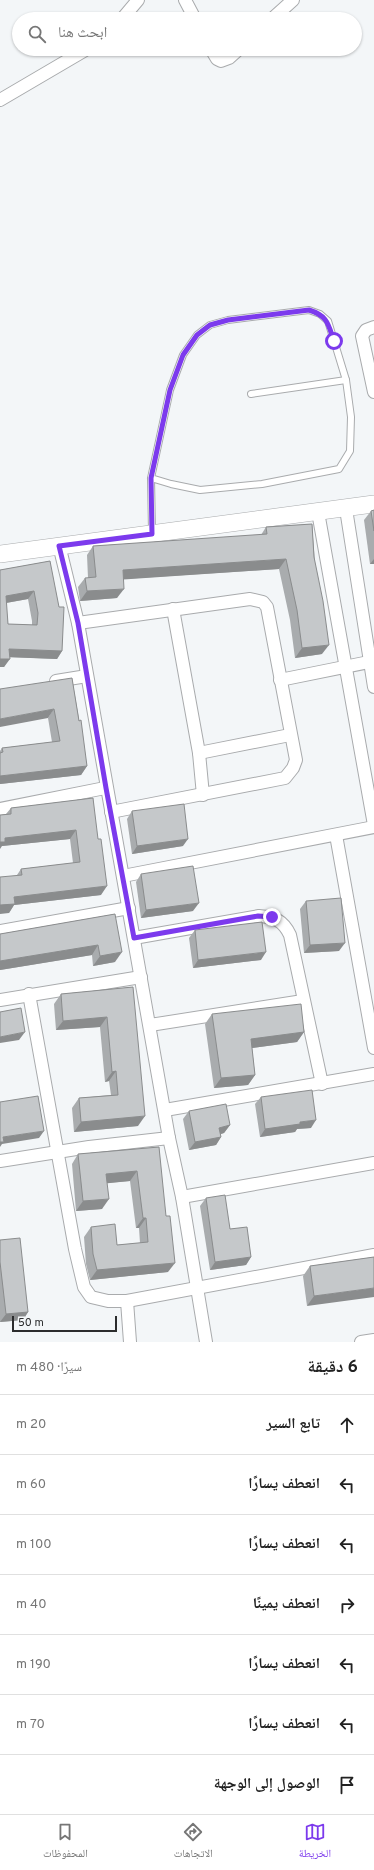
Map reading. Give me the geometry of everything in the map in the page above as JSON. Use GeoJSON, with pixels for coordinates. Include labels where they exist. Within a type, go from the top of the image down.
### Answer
{"type":"FeatureCollection","features":[{"type":"Feature","properties":{"kind":"main road"},"geometry":{"type":"LineString","coordinates":[[0,554],[374,504]]}},
{"type":"Feature","properties":{"kind":"street"},"geometry":{"type":"LineString","coordinates":[[128,12],[138,0]]}},
{"type":"Feature","properties":{"kind":"street"},"geometry":{"type":"LineString","coordinates":[[185,0],[191,12]]}},
{"type":"Feature","properties":{"kind":"street"},"geometry":{"type":"LineString","coordinates":[[280,12],[293,0]]}},
{"type":"Feature","properties":{"kind":"street"},"geometry":{"type":"LineString","coordinates":[[0,100],[75,56]]}},
{"type":"Feature","properties":{"kind":"street"},"geometry":{"type":"LineString","coordinates":[[216,56],[217,59],[221,61],[231,56]]}},
{"type":"Feature","properties":{"kind":"street"},"geometry":{"type":"LineString","coordinates":[[374,327],[366,330],[362,336],[374,392]]}},
{"type":"Feature","properties":{"kind":"street"},"geometry":{"type":"LineString","coordinates":[[346,508],[372,661],[374,687]]}},
{"type":"Feature","properties":{"kind":"street"},"geometry":{"type":"LineString","coordinates":[[123,876],[336,835],[374,826],[318,512]]}},
{"type":"Feature","properties":{"kind":"street"},"geometry":{"type":"LineString","coordinates":[[59,546],[78,623],[169,1138],[182,1197],[206,1342]]}},
{"type":"Feature","properties":{"kind":"street"},"geometry":{"type":"LineString","coordinates":[[78,623],[250,599],[263,602],[267,607],[290,735],[296,760],[293,768],[285,778],[112,812]]}},
{"type":"Feature","properties":{"kind":"street"},"geometry":{"type":"LineString","coordinates":[[173,609],[199,753],[203,795]]}},
{"type":"Feature","properties":{"kind":"street"},"geometry":{"type":"LineString","coordinates":[[280,680],[372,661]]}},
{"type":"Feature","properties":{"kind":"street"},"geometry":{"type":"LineString","coordinates":[[43,683],[87,676]]}},
{"type":"Feature","properties":{"kind":"street"},"geometry":{"type":"LineString","coordinates":[[199,753],[290,735]]}},
{"type":"Feature","properties":{"kind":"street"},"geometry":{"type":"LineString","coordinates":[[0,809],[106,788]]}},
{"type":"Feature","properties":{"kind":"street"},"geometry":{"type":"LineString","coordinates":[[336,835],[374,1048]]}},
{"type":"Feature","properties":{"kind":"street"},"geometry":{"type":"LineString","coordinates":[[0,931],[128,908]]}},
{"type":"Feature","properties":{"kind":"street"},"geometry":{"type":"LineString","coordinates":[[134,938],[258,916],[272,917],[286,927],[290,935],[322,1084]]}},
{"type":"Feature","properties":{"kind":"street"},"geometry":{"type":"LineString","coordinates":[[0,1000],[141,976]]}},
{"type":"Feature","properties":{"kind":"street"},"geometry":{"type":"LineString","coordinates":[[29,994],[75,1249],[85,1290],[91,1297],[97,1299],[127,1301],[374,1255]]}},
{"type":"Feature","properties":{"kind":"street"},"geometry":{"type":"LineString","coordinates":[[150,1026],[303,1001]]}},
{"type":"Feature","properties":{"kind":"street"},"geometry":{"type":"LineString","coordinates":[[165,1110],[374,1074]]}},
{"type":"Feature","properties":{"kind":"street"},"geometry":{"type":"LineString","coordinates":[[0,1161],[57,1152],[169,1138]]}},
{"type":"Feature","properties":{"kind":"street"},"geometry":{"type":"LineString","coordinates":[[182,1197],[374,1163]]}},
{"type":"Feature","properties":{"kind":"street"},"geometry":{"type":"LineString","coordinates":[[127,1301],[130,1342]]}},
{"type":"Feature","properties":{"kind":"street"},"geometry":{"type":"LineString","coordinates":[[361,1342],[374,1340]]}},
{"type":"Feature","properties":{"kind":"lane"},"geometry":{"type":"LineString","coordinates":[[151,478],[200,490],[262,484],[339,469],[350,451],[350,417],[346,380],[328,321],[320,314],[309,310],[228,320],[210,325],[197,335],[183,355],[170,390],[151,478],[152,534]]}},
{"type":"Feature","properties":{"kind":"lane"},"geometry":{"type":"LineString","coordinates":[[251,394],[346,380]]}},
{"type":"Feature","properties":{"kind":"building"},"geometry":{"type":"Polygon","coordinates":[[[374,510],[374,531],[371,511],[374,510]]]}},
{"type":"Feature","properties":{"kind":"building"},"geometry":{"type":"Polygon","coordinates":[[[312,524],[314,557],[323,601],[329,645],[302,648],[297,610],[286,559],[123,570],[124,589],[87,591],[85,578],[96,577],[93,546],[267,534],[266,527],[312,524]]]}},
{"type":"Feature","properties":{"kind":"building"},"geometry":{"type":"Polygon","coordinates":[[[50,561],[59,607],[64,607],[62,651],[9,649],[10,659],[0,659],[0,570],[50,561]],[[34,591],[6,596],[8,624],[37,625],[38,613],[34,591]]]}},
{"type":"Feature","properties":{"kind":"building"},"geometry":{"type":"Polygon","coordinates":[[[72,678],[79,721],[81,720],[87,766],[0,776],[0,753],[3,752],[2,748],[60,741],[54,709],[0,719],[0,689],[72,678]]]}},
{"type":"Feature","properties":{"kind":"building"},"geometry":{"type":"Polygon","coordinates":[[[93,798],[98,839],[101,839],[107,886],[14,897],[15,904],[0,905],[0,877],[22,875],[21,869],[80,862],[76,830],[5,838],[5,842],[0,842],[0,815],[11,814],[11,808],[93,798]]]}},
{"type":"Feature","properties":{"kind":"building"},"geometry":{"type":"Polygon","coordinates":[[[184,804],[188,839],[137,846],[132,811],[184,804]]]}},
{"type":"Feature","properties":{"kind":"building"},"geometry":{"type":"Polygon","coordinates":[[[193,866],[199,903],[146,910],[141,874],[193,866]]]}},
{"type":"Feature","properties":{"kind":"building"},"geometry":{"type":"Polygon","coordinates":[[[341,898],[345,943],[310,945],[306,901],[341,898]]]}},
{"type":"Feature","properties":{"kind":"building"},"geometry":{"type":"Polygon","coordinates":[[[115,914],[122,952],[100,956],[98,945],[0,961],[0,934],[115,914]]]}},
{"type":"Feature","properties":{"kind":"building"},"geometry":{"type":"Polygon","coordinates":[[[262,922],[266,952],[198,960],[195,930],[262,922]]]}},
{"type":"Feature","properties":{"kind":"building"},"geometry":{"type":"Polygon","coordinates":[[[133,987],[145,1116],[81,1122],[79,1098],[118,1095],[116,1071],[112,1072],[107,1017],[63,1021],[61,994],[133,987]]]}},
{"type":"Feature","properties":{"kind":"building"},"geometry":{"type":"Polygon","coordinates":[[[301,1004],[304,1032],[251,1039],[255,1075],[221,1078],[212,1014],[301,1004]]]}},
{"type":"Feature","properties":{"kind":"building"},"geometry":{"type":"Polygon","coordinates":[[[21,1008],[25,1032],[0,1037],[0,1012],[21,1008]]]}},
{"type":"Feature","properties":{"kind":"building"},"geometry":{"type":"Polygon","coordinates":[[[312,1090],[316,1120],[265,1129],[261,1097],[312,1090]]]}},
{"type":"Feature","properties":{"kind":"building"},"geometry":{"type":"Polygon","coordinates":[[[38,1096],[44,1131],[3,1137],[4,1142],[0,1142],[0,1102],[38,1096]]]}},
{"type":"Feature","properties":{"kind":"building"},"geometry":{"type":"Polygon","coordinates":[[[226,1104],[230,1125],[219,1128],[221,1137],[195,1142],[189,1111],[226,1104]]]}},
{"type":"Feature","properties":{"kind":"building"},"geometry":{"type":"Polygon","coordinates":[[[159,1147],[166,1216],[170,1216],[175,1263],[97,1270],[93,1254],[91,1227],[115,1224],[117,1245],[148,1242],[146,1218],[143,1218],[137,1171],[106,1174],[109,1199],[83,1201],[78,1154],[159,1147]]]}},
{"type":"Feature","properties":{"kind":"building"},"geometry":{"type":"Polygon","coordinates":[[[225,1195],[230,1229],[247,1227],[251,1257],[215,1262],[206,1198],[225,1195]]]}},
{"type":"Feature","properties":{"kind":"building"},"geometry":{"type":"Polygon","coordinates":[[[20,1238],[28,1312],[6,1314],[0,1262],[0,1240],[20,1238]]]}},
{"type":"Feature","properties":{"kind":"building"},"geometry":{"type":"Polygon","coordinates":[[[374,1257],[374,1288],[314,1296],[310,1266],[374,1257]]]}},
{"type":"Feature","properties":{"kind":"route"},"geometry":{"type":"LineString","coordinates":[[272,917],[258,916],[134,938],[112,812],[106,788],[78,623],[59,546],[152,534],[151,478],[170,390],[183,355],[197,335],[210,325],[228,320],[309,310],[320,314],[328,321],[334,341]]}}]}
